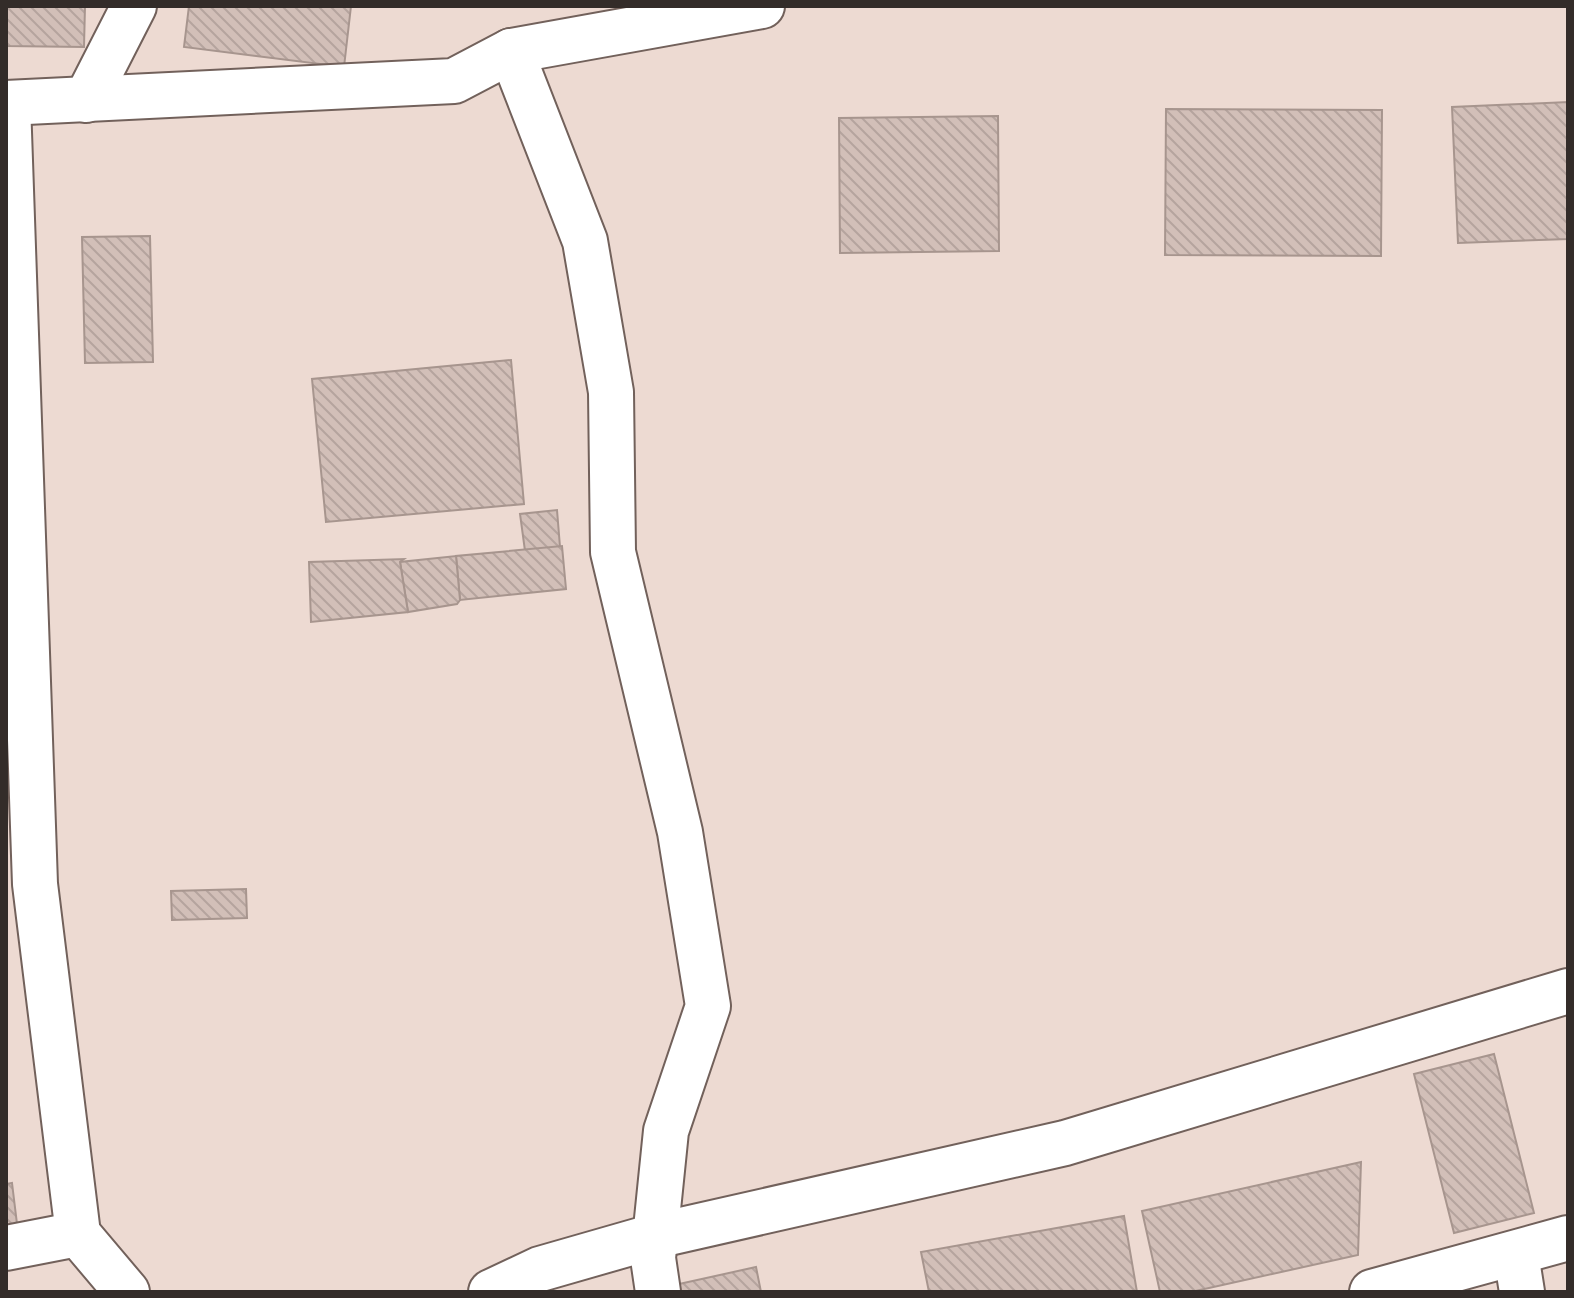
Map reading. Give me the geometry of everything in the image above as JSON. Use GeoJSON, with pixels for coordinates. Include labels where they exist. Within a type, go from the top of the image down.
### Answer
{"type":"FeatureCollection","features":[{"type":"Feature","properties":{"kind":"street"},"geometry":{"type":"LineString","coordinates":[[86,100],[134,6]]}},
{"type":"Feature","properties":{"kind":"street"},"geometry":{"type":"LineString","coordinates":[[127,1292],[78,1234],[35,884],[7,103],[454,81],[511,51],[762,6]]}},
{"type":"Feature","properties":{"kind":"street"},"geometry":{"type":"LineString","coordinates":[[511,51],[585,241],[611,392],[613,552],[680,832],[708,1006],[666,1131],[653,1258],[658,1292]]}},
{"type":"Feature","properties":{"kind":"street"},"geometry":{"type":"LineString","coordinates":[[491,1292],[540,1269],[655,1236],[1065,1143],[1568,991]]}},
{"type":"Feature","properties":{"kind":"street"},"geometry":{"type":"LineString","coordinates":[[6,1248],[78,1234]]}},
{"type":"Feature","properties":{"kind":"street"},"geometry":{"type":"LineString","coordinates":[[1372,1292],[1519,1273],[1568,1238]]}},
{"type":"Feature","properties":{"kind":"building"},"geometry":{"type":"Polygon","coordinates":[[[6,6],[85,6],[84,47],[6,46],[6,6]]]}},
{"type":"Feature","properties":{"kind":"building"},"geometry":{"type":"Polygon","coordinates":[[[189,6],[351,6],[344,67],[184,47],[189,6]]]}},
{"type":"Feature","properties":{"kind":"building"},"geometry":{"type":"Polygon","coordinates":[[[1568,102],[1568,239],[1458,243],[1452,107],[1568,102]]]}},
{"type":"Feature","properties":{"kind":"building"},"geometry":{"type":"Polygon","coordinates":[[[1166,109],[1382,110],[1381,256],[1165,255],[1166,109]]]}},
{"type":"Feature","properties":{"kind":"building"},"geometry":{"type":"Polygon","coordinates":[[[998,116],[999,251],[840,253],[839,118],[998,116]]]}},
{"type":"Feature","properties":{"kind":"building"},"geometry":{"type":"Polygon","coordinates":[[[150,236],[153,362],[85,363],[82,237],[150,236]]]}},
{"type":"Feature","properties":{"kind":"building"},"geometry":{"type":"Polygon","coordinates":[[[511,360],[524,504],[326,522],[312,379],[511,360]]]}},
{"type":"Feature","properties":{"kind":"building"},"geometry":{"type":"Polygon","coordinates":[[[557,510],[560,547],[525,551],[520,514],[557,510]]]}},
{"type":"Feature","properties":{"kind":"building"},"geometry":{"type":"Polygon","coordinates":[[[562,546],[566,589],[460,600],[456,556],[562,546]]]}},
{"type":"Feature","properties":{"kind":"building"},"geometry":{"type":"Polygon","coordinates":[[[456,556],[460,600],[457,604],[408,612],[400,562],[456,556]]]}},
{"type":"Feature","properties":{"kind":"building"},"geometry":{"type":"Polygon","coordinates":[[[404,559],[400,562],[408,612],[311,622],[309,562],[404,559]]]}},
{"type":"Feature","properties":{"kind":"building"},"geometry":{"type":"Polygon","coordinates":[[[246,889],[247,918],[172,920],[171,891],[246,889]]]}},
{"type":"Feature","properties":{"kind":"building"},"geometry":{"type":"Polygon","coordinates":[[[1494,1054],[1534,1213],[1454,1233],[1414,1074],[1494,1054]]]}},
{"type":"Feature","properties":{"kind":"building"},"geometry":{"type":"Polygon","coordinates":[[[1361,1162],[1358,1255],[1191,1292],[1160,1292],[1142,1211],[1361,1162]]]}},
{"type":"Feature","properties":{"kind":"building"},"geometry":{"type":"Polygon","coordinates":[[[12,1183],[17,1224],[6,1226],[6,1184],[12,1183]]]}},
{"type":"Feature","properties":{"kind":"building"},"geometry":{"type":"Polygon","coordinates":[[[1124,1216],[1137,1292],[929,1292],[921,1252],[1124,1216]]]}},
{"type":"Feature","properties":{"kind":"building"},"geometry":{"type":"Polygon","coordinates":[[[756,1267],[761,1292],[681,1292],[679,1284],[756,1267]]]}}]}
